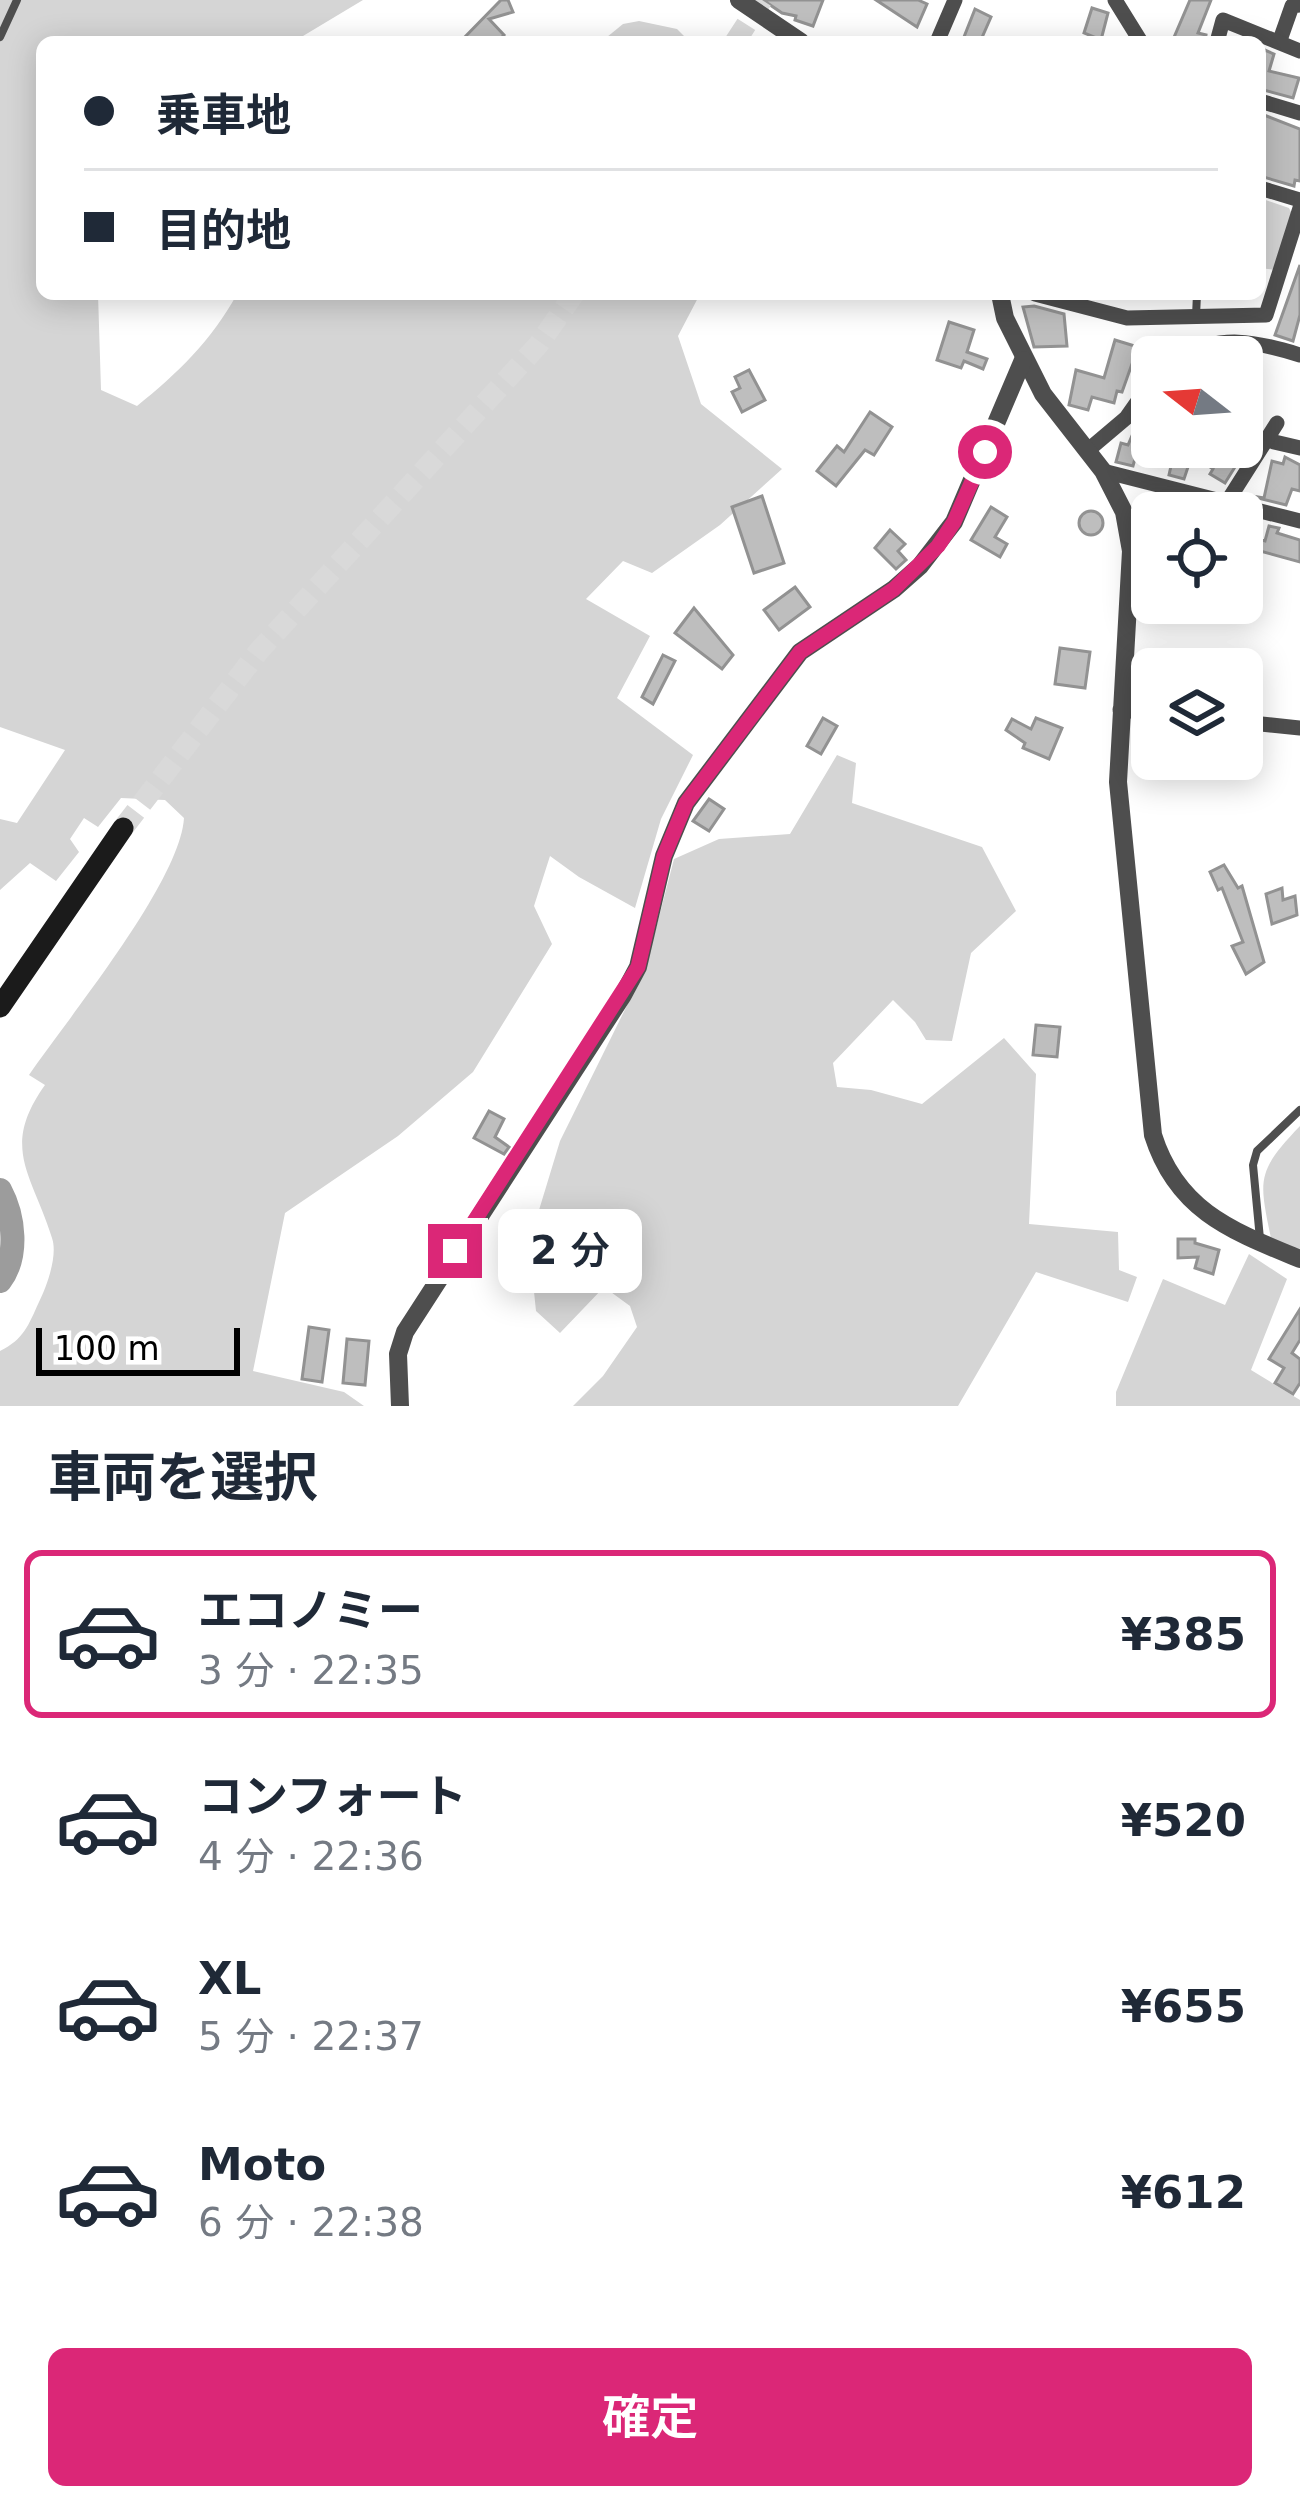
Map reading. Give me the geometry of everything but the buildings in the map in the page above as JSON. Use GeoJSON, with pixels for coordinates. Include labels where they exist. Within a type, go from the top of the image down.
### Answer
{"type":"FeatureCollection","features":[{"type":"Feature","properties":{"kind":"main road"},"geometry":{"type":"LineString","coordinates":[[0,1007],[122,828]]}},
{"type":"Feature","properties":{"kind":"street"},"geometry":{"type":"LineString","coordinates":[[739,0],[792,36]]}},
{"type":"Feature","properties":{"kind":"street"},"geometry":{"type":"LineString","coordinates":[[940,36],[955,0]]}},
{"type":"Feature","properties":{"kind":"street"},"geometry":{"type":"LineString","coordinates":[[1115,0],[1138,36]]}},
{"type":"Feature","properties":{"kind":"street"},"geometry":{"type":"LineString","coordinates":[[1280,40],[1292,6],[1300,5]]}},
{"type":"Feature","properties":{"kind":"street"},"geometry":{"type":"LineString","coordinates":[[1219,36],[1223,20],[1300,51]]}},
{"type":"Feature","properties":{"kind":"street"},"geometry":{"type":"LineString","coordinates":[[1266,103],[1300,113]]}},
{"type":"Feature","properties":{"kind":"street"},"geometry":{"type":"LineString","coordinates":[[1058,300],[1127,318],[1266,315],[1300,204],[1266,190]]}},
{"type":"Feature","properties":{"kind":"street"},"geometry":{"type":"LineString","coordinates":[[1281,268],[1300,274]]}},
{"type":"Feature","properties":{"kind":"street"},"geometry":{"type":"LineString","coordinates":[[1001,300],[1023,360],[1042,394],[1103,471],[1124,512],[1131,551],[1120,710],[1119,819],[1153,1136],[1161,1160],[1198,1209],[1300,1259]]}},
{"type":"Feature","properties":{"kind":"street"},"geometry":{"type":"LineString","coordinates":[[1263,344],[1300,356]]}},
{"type":"Feature","properties":{"kind":"street"},"geometry":{"type":"LineString","coordinates":[[400,1406],[398,1354],[405,1332],[638,967],[664,856],[686,803],[800,652],[894,589],[938,546],[954,522],[1023,360]]}},
{"type":"Feature","properties":{"kind":"street"},"geometry":{"type":"LineString","coordinates":[[1088,451],[1131,411]]}},
{"type":"Feature","properties":{"kind":"street"},"geometry":{"type":"LineString","coordinates":[[1233,492],[1277,423]]}},
{"type":"Feature","properties":{"kind":"street"},"geometry":{"type":"LineString","coordinates":[[1266,440],[1300,448]]}},
{"type":"Feature","properties":{"kind":"street"},"geometry":{"type":"LineString","coordinates":[[1103,471],[1187,492]]}},
{"type":"Feature","properties":{"kind":"street"},"geometry":{"type":"LineString","coordinates":[[1263,511],[1300,521]]}},
{"type":"Feature","properties":{"kind":"street"},"geometry":{"type":"LineString","coordinates":[[1120,710],[1131,711]]}},
{"type":"Feature","properties":{"kind":"street"},"geometry":{"type":"LineString","coordinates":[[1263,724],[1300,728]]}},
{"type":"Feature","properties":{"kind":"lane"},"geometry":{"type":"LineString","coordinates":[[0,38],[17,0]]}},
{"type":"Feature","properties":{"kind":"lane"},"geometry":{"type":"LineString","coordinates":[[1196,318],[1197,300]]}},
{"type":"Feature","properties":{"kind":"lane"},"geometry":{"type":"LineString","coordinates":[[1260,1243],[1253,1165],[1257,1151],[1300,1110]]}},
{"type":"Feature","properties":{"kind":"shaded area"},"geometry":{"type":"Polygon","coordinates":[[[0,0],[363,0],[303,36],[36,36],[36,300],[98,300],[101,390],[137,406],[193,355],[233,300],[697,300],[678,336],[701,404],[782,469],[720,525],[652,573],[623,561],[586,599],[650,636],[617,698],[693,755],[661,819],[635,908],[550,856],[534,906],[552,944],[473,1072],[398,1136],[285,1213],[253,1371],[344,1392],[364,1406],[0,1406],[0,1351],[15,1342],[28,1325],[54,1253],[24,1161],[24,1126],[45,1085],[29,1075],[144,912],[178,845],[184,818],[165,800],[121,798],[98,827],[84,818],[70,839],[79,852],[56,881],[30,863],[0,890],[0,819],[17,823],[65,750],[0,727],[0,0]]]}},
{"type":"Feature","properties":{"kind":"shaded area"},"geometry":{"type":"Polygon","coordinates":[[[639,21],[677,29],[684,36],[608,36],[623,24],[639,21]]]}},
{"type":"Feature","properties":{"kind":"shaded area"},"geometry":{"type":"Polygon","coordinates":[[[1266,200],[1289,208],[1293,216],[1276,270],[1266,269],[1266,200]]]}},
{"type":"Feature","properties":{"kind":"shaded area"},"geometry":{"type":"Polygon","coordinates":[[[837,755],[856,763],[852,803],[982,847],[1016,911],[971,953],[952,1041],[926,1040],[893,1000],[833,1063],[837,1087],[871,1090],[922,1104],[1004,1038],[1036,1074],[1029,1224],[1118,1232],[1119,1270],[1137,1277],[1128,1302],[1036,1272],[958,1406],[573,1406],[603,1376],[637,1327],[630,1306],[604,1287],[560,1333],[536,1311],[529,1243],[560,1141],[646,967],[674,859],[719,839],[790,834],[837,755]]]}},
{"type":"Feature","properties":{"kind":"shaded area"},"geometry":{"type":"Polygon","coordinates":[[[1300,1126],[1300,1254],[1272,1243],[1263,1191],[1268,1167],[1300,1126]]]}},
{"type":"Feature","properties":{"kind":"shaded area"},"geometry":{"type":"Polygon","coordinates":[[[1249,1254],[1287,1279],[1251,1370],[1300,1400],[1300,1406],[1116,1406],[1116,1392],[1163,1279],[1225,1305],[1249,1254]]]}},
{"type":"Feature","properties":{"kind":"waterway"},"geometry":{"type":"LineString","coordinates":[[0,1190],[12,1236],[10,1260],[0,1281]]}},
{"type":"Feature","properties":{"kind":"tunnel"},"geometry":{"type":"LineString","coordinates":[[739,36],[762,0]]}},
{"type":"Feature","properties":{"kind":"tunnel"},"geometry":{"type":"LineString","coordinates":[[123,828],[258,652],[539,344],[570,300]]}},
{"type":"Feature","properties":{"kind":"route"},"geometry":{"type":"LineString","coordinates":[[455,1251],[638,967],[664,856],[686,803],[800,652],[894,589],[938,546],[985,452]]}}]}
